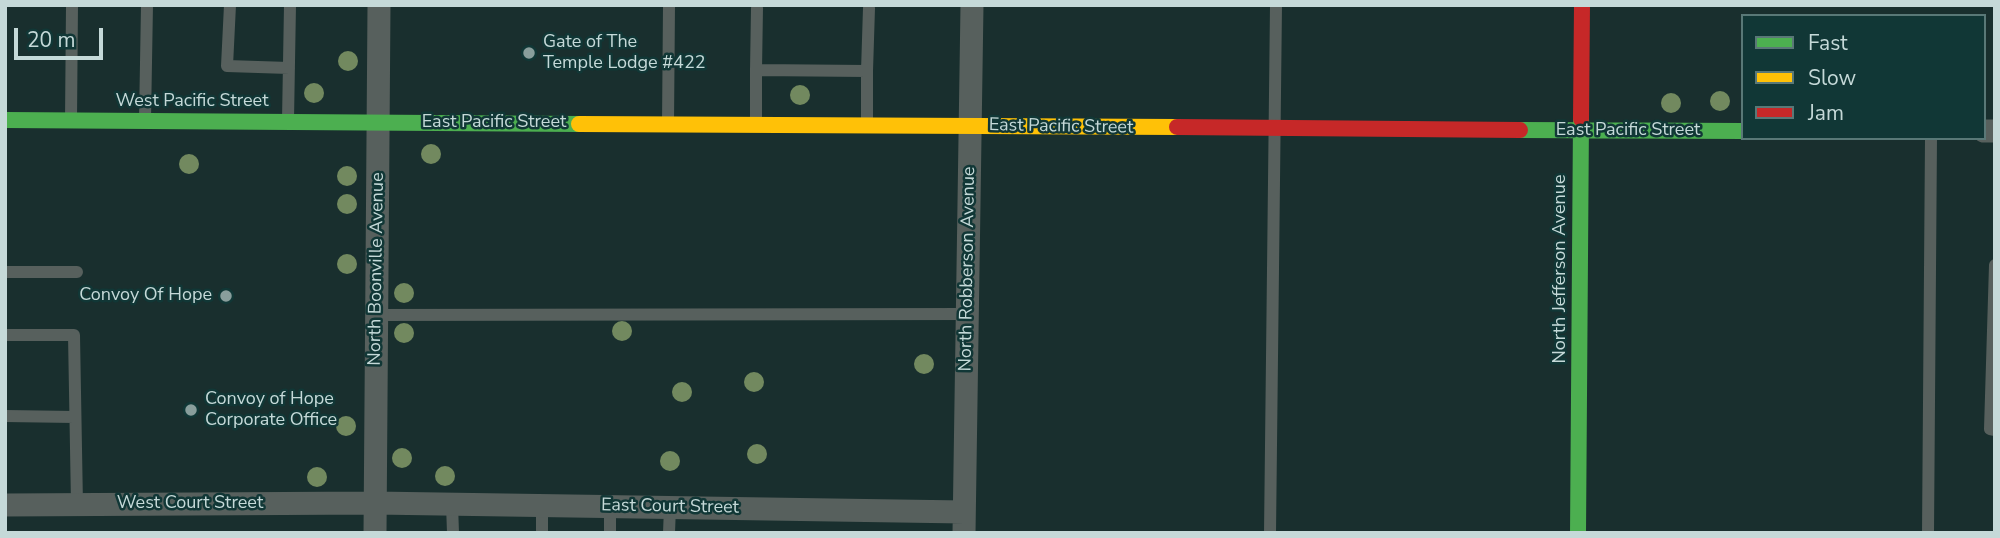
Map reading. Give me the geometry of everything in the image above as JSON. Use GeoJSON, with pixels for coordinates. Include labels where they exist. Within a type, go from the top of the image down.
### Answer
{"type":"FeatureCollection","features":[{"type":"Feature","properties":{"kind":"street","name":"North Boonville Avenue"},"geometry":{"type":"LineString","coordinates":[[375,533],[379,5]]}},
{"type":"Feature","properties":{"kind":"street","name":"North Robberson Avenue"},"geometry":{"type":"LineString","coordinates":[[964,522],[972,5]]}},
{"type":"Feature","properties":{"kind":"street","name":"North Jefferson Avenue"},"geometry":{"type":"LineString","coordinates":[[1578,533],[1582,5]]}},
{"type":"Feature","properties":{"kind":"street","name":"West Pacific Street"},"geometry":{"type":"LineString","coordinates":[[5,120],[379,122]]}},
{"type":"Feature","properties":{"kind":"street","name":"East Pacific Street"},"geometry":{"type":"LineString","coordinates":[[379,122],[1741,131]]}},
{"type":"Feature","properties":{"kind":"street","name":"East Court Street"},"geometry":{"type":"LineString","coordinates":[[375,503],[670,507],[964,522]]}},
{"type":"Feature","properties":{"kind":"street","name":"West Court Street"},"geometry":{"type":"LineString","coordinates":[[5,505],[375,503]]}},
{"type":"Feature","properties":{"kind":"lane"},"geometry":{"type":"LineString","coordinates":[[71,120],[72,5]]}},
{"type":"Feature","properties":{"kind":"lane"},"geometry":{"type":"LineString","coordinates":[[145,121],[147,5]]}},
{"type":"Feature","properties":{"kind":"lane"},"geometry":{"type":"LineString","coordinates":[[230,5],[227,66],[289,68]]}},
{"type":"Feature","properties":{"kind":"lane"},"geometry":{"type":"LineString","coordinates":[[288,122],[290,5]]}},
{"type":"Feature","properties":{"kind":"lane"},"geometry":{"type":"LineString","coordinates":[[668,124],[669,5]]}},
{"type":"Feature","properties":{"kind":"lane"},"geometry":{"type":"LineString","coordinates":[[1270,533],[1276,5]]}},
{"type":"Feature","properties":{"kind":"lane"},"geometry":{"type":"LineString","coordinates":[[755,124],[757,8]]}},
{"type":"Feature","properties":{"kind":"lane"},"geometry":{"type":"LineString","coordinates":[[867,125],[869,8]]}},
{"type":"Feature","properties":{"kind":"lane"},"geometry":{"type":"LineString","coordinates":[[755,70],[867,71]]}},
{"type":"Feature","properties":{"kind":"lane"},"geometry":{"type":"LineString","coordinates":[[1928,533],[1931,140]]}},
{"type":"Feature","properties":{"kind":"lane"},"geometry":{"type":"LineString","coordinates":[[1995,265],[1990,429],[1995,430]]}},
{"type":"Feature","properties":{"kind":"lane"},"geometry":{"type":"LineString","coordinates":[[5,272],[77,272]]}},
{"type":"Feature","properties":{"kind":"lane"},"geometry":{"type":"LineString","coordinates":[[377,315],[968,314]]}},
{"type":"Feature","properties":{"kind":"lane"},"geometry":{"type":"LineString","coordinates":[[5,335],[74,335],[78,505]]}},
{"type":"Feature","properties":{"kind":"lane"},"geometry":{"type":"LineString","coordinates":[[5,416],[75,416]]}},
{"type":"Feature","properties":{"kind":"lane"},"geometry":{"type":"LineString","coordinates":[[452,504],[453,533]]}},
{"type":"Feature","properties":{"kind":"lane"},"geometry":{"type":"LineString","coordinates":[[542,505],[542,533]]}},
{"type":"Feature","properties":{"kind":"lane"},"geometry":{"type":"LineString","coordinates":[[610,506],[610,533]]}},
{"type":"Feature","properties":{"kind":"lane"},"geometry":{"type":"LineString","coordinates":[[669,533],[670,507]]}},
{"type":"Feature","properties":{"kind":"traffic: fast"},"geometry":{"type":"LineString","coordinates":[[1578,533],[1581,119]]}},
{"type":"Feature","properties":{"kind":"traffic: fast"},"geometry":{"type":"LineString","coordinates":[[5,120],[579,124]]}},
{"type":"Feature","properties":{"kind":"traffic: fast"},"geometry":{"type":"LineString","coordinates":[[1520,130],[1741,131]]}},
{"type":"Feature","properties":{"kind":"traffic: slow"},"geometry":{"type":"LineString","coordinates":[[579,124],[1177,127]]}},
{"type":"Feature","properties":{"kind":"traffic: jam"},"geometry":{"type":"LineString","coordinates":[[1581,119],[1582,5]]}},
{"type":"Feature","properties":{"kind":"traffic: jam"},"geometry":{"type":"LineString","coordinates":[[1177,127],[1520,130]]}},
{"type":"Feature","properties":{"kind":"place","name":"Gate of The Temple Lodge #422"},"geometry":{"type":"Point","coordinates":[529,53]}},
{"type":"Feature","properties":{"kind":"place","name":"Convoy Of Hope"},"geometry":{"type":"Point","coordinates":[226,296]}},
{"type":"Feature","properties":{"kind":"place","name":"Convoy of Hope Corporate Office"},"geometry":{"type":"Point","coordinates":[191,410]}}]}
